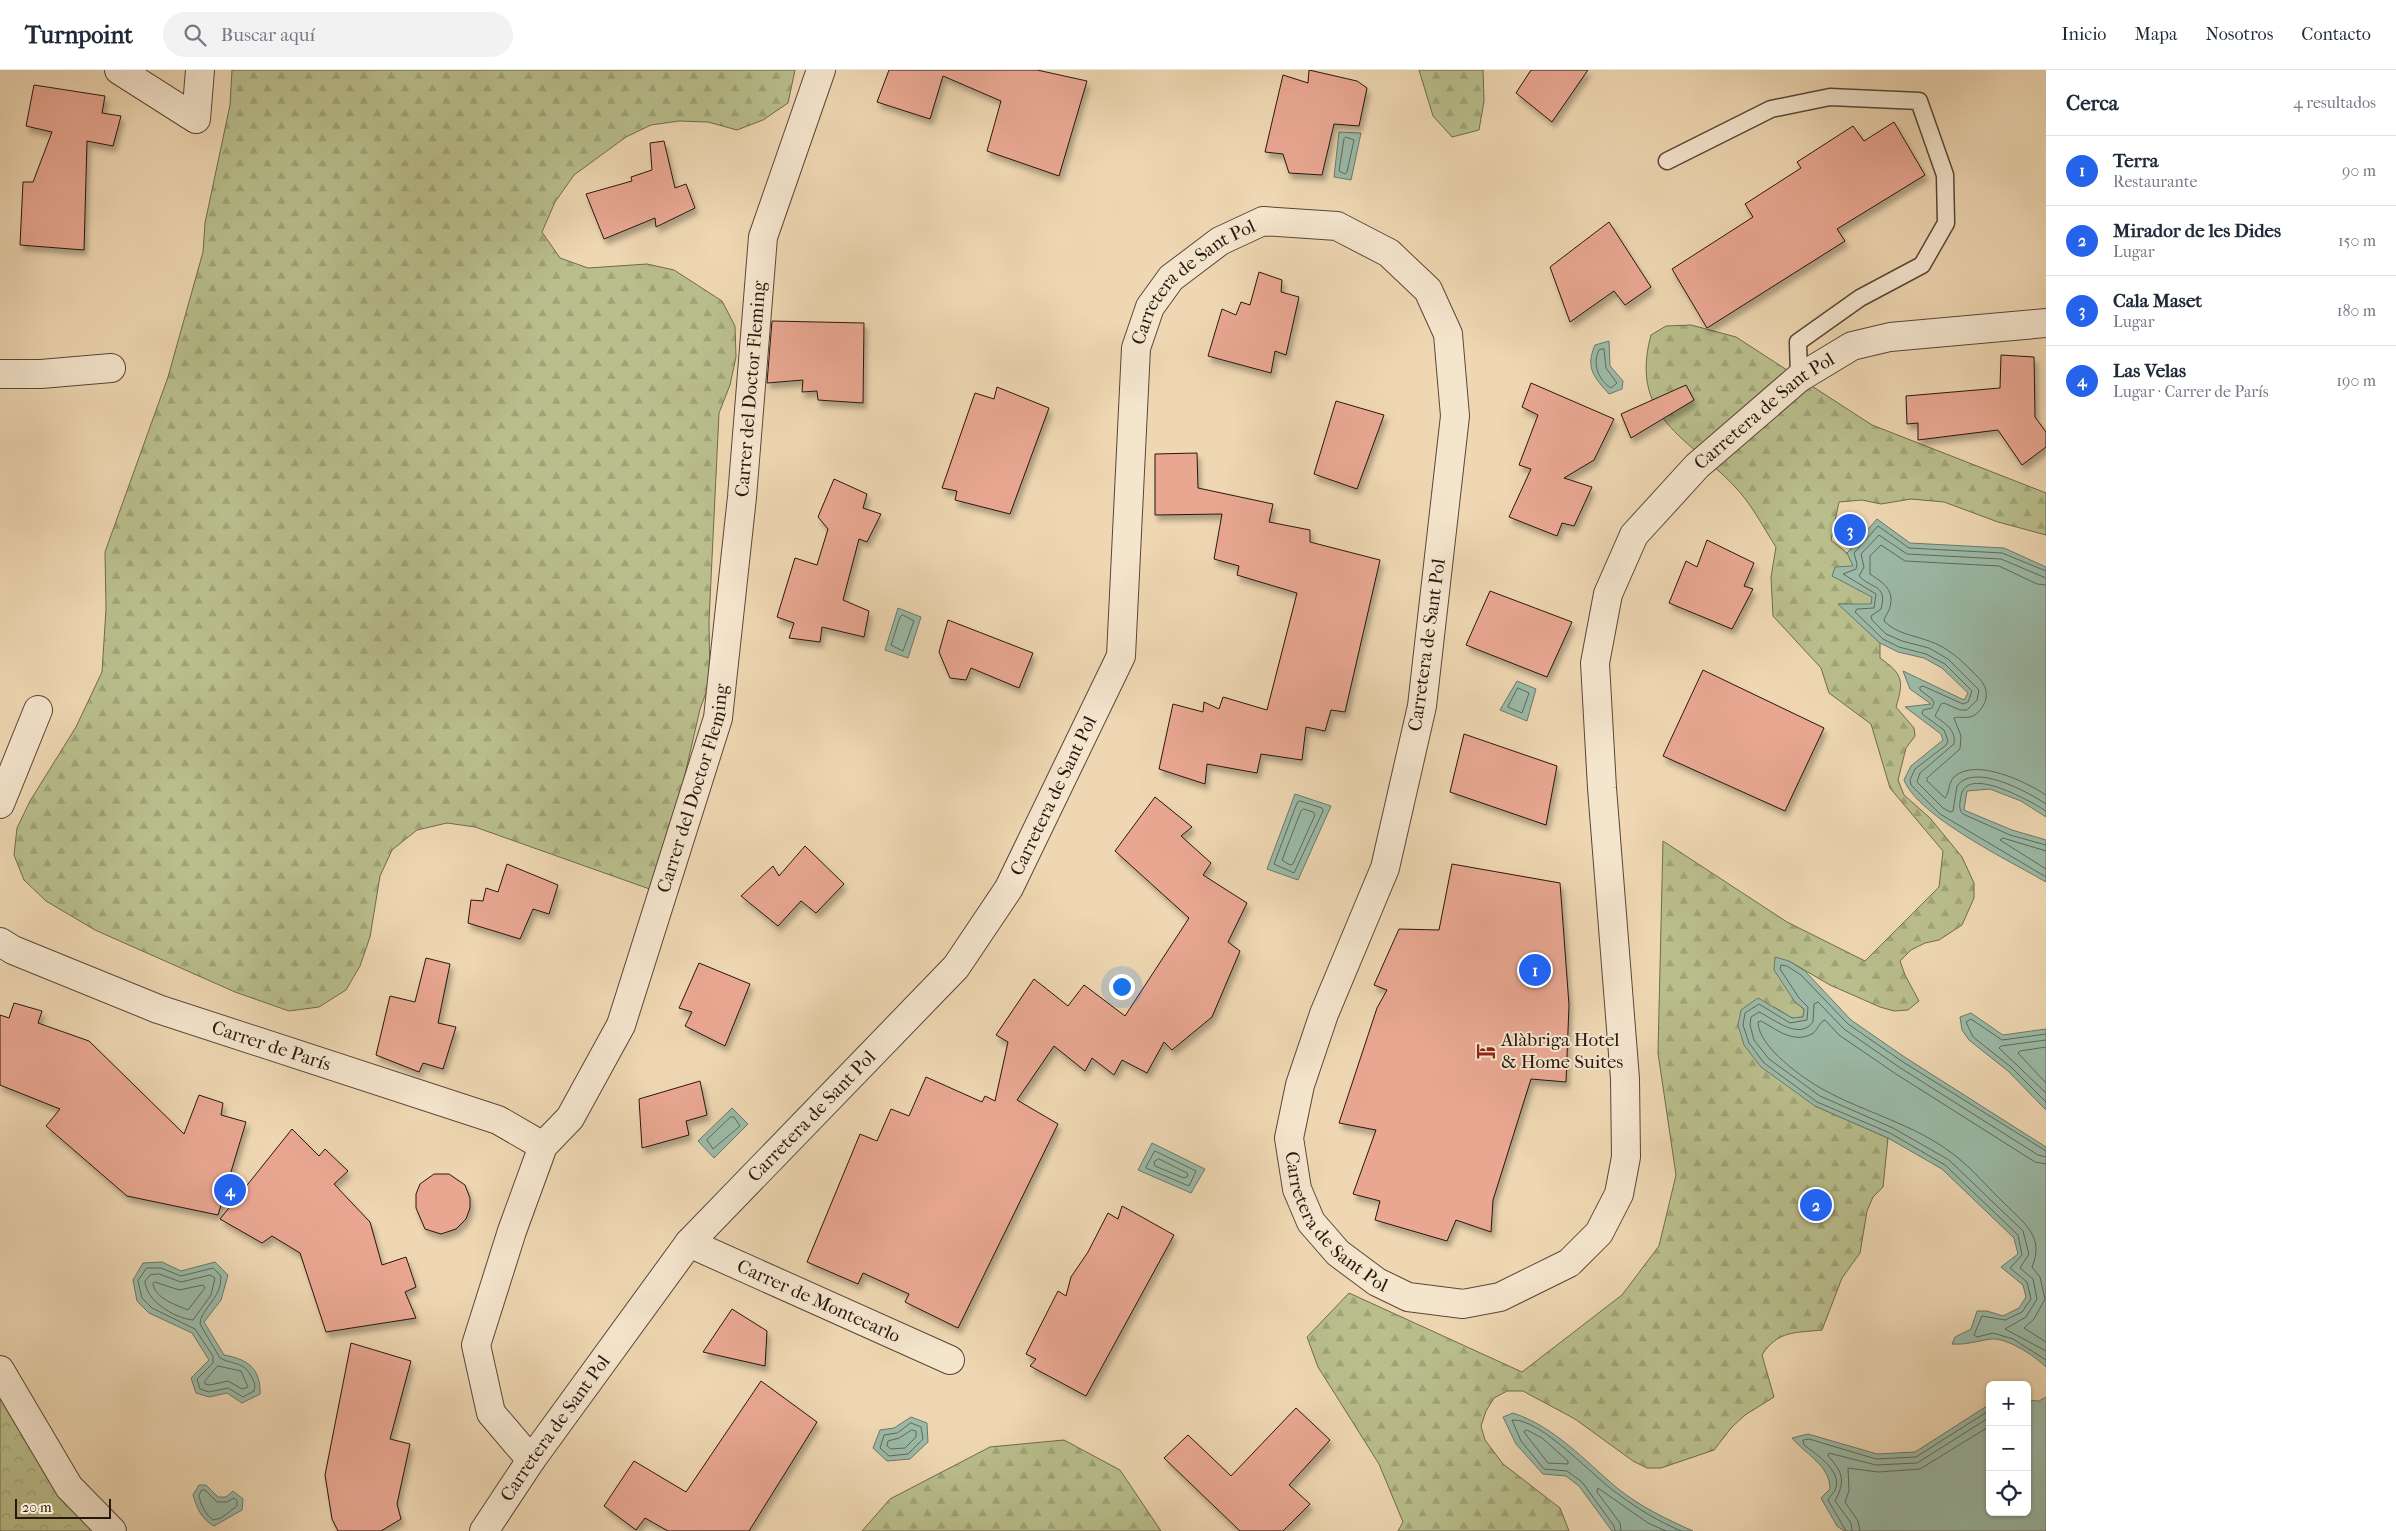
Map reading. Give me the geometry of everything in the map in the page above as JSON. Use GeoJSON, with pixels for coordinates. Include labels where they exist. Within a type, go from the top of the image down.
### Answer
{"type":"FeatureCollection","features":[{"type":"Feature","properties":{"kind":"street"},"geometry":{"type":"LineString","coordinates":[[119,70],[196,119],[200,70]]}},
{"type":"Feature","properties":{"kind":"street","name":"Carrer del Doctor Fleming"},"geometry":{"type":"LineString","coordinates":[[531,1460],[491,1413],[476,1345],[512,1231],[543,1146],[570,1118],[621,1025],[718,718],[742,497],[763,237],[821,70]]}},
{"type":"Feature","properties":{"kind":"street","name":"Carretera de Sant Pol"},"geometry":{"type":"LineString","coordinates":[[484,1531],[531,1460],[689,1243],[956,967],[1009,888],[1121,656],[1136,348],[1150,307],[1171,278],[1220,241],[1264,221],[1337,226],[1390,253],[1428,290],[1448,334],[1455,416],[1422,706],[1385,868],[1324,1014],[1300,1086],[1289,1138],[1297,1189],[1311,1222],[1338,1253],[1377,1282],[1408,1297],[1463,1304],[1500,1297],[1569,1263],[1598,1232],[1619,1194],[1626,1157],[1625,1079],[1602,788],[1595,662],[1608,594],[1634,535],[1697,466],[1799,378],[1852,346],[1890,337],[2046,323]]}},
{"type":"Feature","properties":{"kind":"street"},"geometry":{"type":"LineString","coordinates":[[0,374],[41,374],[111,368]]}},
{"type":"Feature","properties":{"kind":"street"},"geometry":{"type":"LineString","coordinates":[[0,804],[38,710]]}},
{"type":"Feature","properties":{"kind":"street","name":"Carrer de París"},"geometry":{"type":"LineString","coordinates":[[0,942],[14,950],[158,1009],[498,1120],[543,1146]]}},
{"type":"Feature","properties":{"kind":"street","name":"Carrer de Montecarlo"},"geometry":{"type":"LineString","coordinates":[[689,1243],[950,1360]]}},
{"type":"Feature","properties":{"kind":"street"},"geometry":{"type":"LineString","coordinates":[[0,1370],[69,1487],[112,1531]]}},
{"type":"Feature","properties":{"kind":"lane"},"geometry":{"type":"LineString","coordinates":[[1666,161],[1771,110],[1830,96],[1919,101],[1945,175],[1946,223],[1922,265],[1860,298],[1798,342],[1799,378]]}},
{"type":"Feature","properties":{"kind":"green space"},"geometry":{"type":"Polygon","coordinates":[[[232,70],[795,70],[788,103],[763,120],[737,130],[708,122],[679,121],[651,125],[626,137],[574,175],[555,202],[542,232],[560,258],[588,268],[647,264],[674,270],[722,301],[735,326],[736,357],[730,385],[719,413],[709,621],[710,682],[700,709],[658,892],[475,827],[447,823],[417,830],[392,850],[380,876],[370,937],[360,966],[346,990],[319,1007],[289,1011],[235,992],[95,930],[46,901],[24,880],[14,855],[17,828],[30,801],[76,727],[102,672],[106,609],[105,552],[168,377],[203,252],[205,223],[230,105],[232,70]]]}},
{"type":"Feature","properties":{"kind":"green space"},"geometry":{"type":"Polygon","coordinates":[[[1419,70],[1483,70],[1484,101],[1479,130],[1452,137],[1433,116],[1419,70]]]}},
{"type":"Feature","properties":{"kind":"green space"},"geometry":{"type":"Polygon","coordinates":[[[1691,325],[1736,337],[1872,425],[2046,493],[2046,535],[1998,522],[1944,502],[1911,499],[1881,504],[1862,500],[1839,502],[1831,540],[1847,553],[1872,597],[1871,605],[1839,604],[1880,643],[1880,658],[1893,669],[1900,679],[1900,691],[1896,707],[1914,728],[1915,736],[1906,748],[1898,780],[1904,795],[1930,818],[1962,857],[1974,883],[1974,898],[1962,925],[1939,940],[1925,943],[1911,950],[1900,961],[1919,1001],[1908,1010],[1894,1011],[1880,1007],[1830,985],[1789,961],[1795,1002],[1804,1009],[1803,1017],[1792,1018],[1774,1007],[1815,1106],[1888,1138],[1883,1187],[1873,1197],[1867,1211],[1860,1253],[1842,1278],[1822,1330],[1788,1334],[1774,1341],[1762,1355],[1774,1397],[1745,1415],[1732,1427],[1714,1450],[1661,1468],[1647,1468],[1633,1461],[1575,1419],[1523,1391],[1507,1391],[1494,1398],[1486,1411],[1481,1426],[1485,1440],[1503,1464],[1560,1508],[1569,1531],[1398,1531],[1403,1522],[1379,1464],[1318,1367],[1307,1337],[1349,1293],[1522,1372],[1622,1295],[1659,1246],[1676,1175],[1658,1053],[1663,841],[1787,922],[1865,961],[1939,887],[1943,851],[1890,788],[1871,724],[1829,693],[1821,668],[1773,616],[1771,577],[1776,547],[1743,496],[1671,428],[1657,410],[1649,389],[1646,365],[1651,335],[1666,326],[1691,325]]]}},
{"type":"Feature","properties":{"kind":"green space"},"geometry":{"type":"Polygon","coordinates":[[[0,1390],[103,1531],[0,1531],[0,1390]]]}},
{"type":"Feature","properties":{"kind":"green space"},"geometry":{"type":"Polygon","coordinates":[[[1064,1440],[1120,1470],[1161,1531],[862,1531],[890,1499],[990,1447],[1064,1440]]]}},
{"type":"Feature","properties":{"kind":"water"},"geometry":{"type":"Polygon","coordinates":[[[1339,132],[1361,133],[1351,180],[1334,177],[1339,132]]]}},
{"type":"Feature","properties":{"kind":"water"},"geometry":{"type":"Polygon","coordinates":[[[1609,341],[1610,366],[1623,381],[1622,389],[1609,394],[1595,377],[1591,360],[1595,345],[1609,341]]]}},
{"type":"Feature","properties":{"kind":"water"},"geometry":{"type":"Polygon","coordinates":[[[1877,519],[1910,543],[2004,548],[2046,567],[2046,817],[2021,801],[1990,789],[1967,791],[1964,810],[2012,830],[2046,840],[2046,882],[1946,823],[1927,809],[1913,794],[1904,780],[1911,766],[1943,740],[1941,734],[1905,707],[1931,704],[1910,689],[1903,671],[1964,700],[1968,693],[1942,668],[1924,658],[1898,652],[1880,643],[1838,604],[1871,604],[1872,597],[1832,576],[1835,567],[1853,566],[1847,553],[1877,519]]]}},
{"type":"Feature","properties":{"kind":"water"},"geometry":{"type":"Polygon","coordinates":[[[898,608],[921,617],[908,658],[885,650],[898,608]]]}},
{"type":"Feature","properties":{"kind":"water"},"geometry":{"type":"Polygon","coordinates":[[[1517,681],[1536,689],[1527,721],[1500,710],[1517,681]]]}},
{"type":"Feature","properties":{"kind":"water"},"geometry":{"type":"Polygon","coordinates":[[[1295,794],[1331,806],[1298,880],[1267,869],[1295,794]]]}},
{"type":"Feature","properties":{"kind":"water"},"geometry":{"type":"Polygon","coordinates":[[[1775,957],[1789,961],[1805,971],[1851,1020],[1906,1058],[2046,1147],[2046,1367],[2020,1348],[1997,1339],[1952,1344],[1955,1337],[1971,1329],[1977,1311],[1987,1311],[2003,1316],[2019,1308],[2026,1297],[2023,1285],[2001,1267],[2018,1254],[2014,1238],[1942,1169],[1888,1138],[1815,1106],[1761,1067],[1744,1045],[1738,1025],[1741,1010],[1758,998],[1792,1018],[1803,1017],[1804,1009],[1795,1002],[1774,970],[1775,957]]]}},
{"type":"Feature","properties":{"kind":"water"},"geometry":{"type":"Polygon","coordinates":[[[1971,1013],[2003,1035],[2046,1029],[2046,1110],[2008,1071],[1969,1040],[1962,1030],[1960,1017],[1971,1013]]]}},
{"type":"Feature","properties":{"kind":"water"},"geometry":{"type":"Polygon","coordinates":[[[732,1108],[748,1124],[714,1158],[698,1141],[732,1108]]]}},
{"type":"Feature","properties":{"kind":"water"},"geometry":{"type":"Polygon","coordinates":[[[1152,1143],[1205,1169],[1191,1193],[1138,1170],[1152,1143]]]}},
{"type":"Feature","properties":{"kind":"water"},"geometry":{"type":"Polygon","coordinates":[[[162,1262],[181,1271],[215,1262],[228,1275],[221,1300],[204,1322],[224,1355],[246,1362],[255,1371],[260,1385],[260,1394],[242,1403],[227,1393],[209,1397],[196,1393],[191,1378],[209,1360],[192,1333],[149,1313],[137,1301],[133,1280],[143,1263],[162,1262]]]}},
{"type":"Feature","properties":{"kind":"water"},"geometry":{"type":"Polygon","coordinates":[[[2046,1397],[2046,1531],[1844,1531],[1837,1526],[1821,1498],[1830,1489],[1826,1473],[1792,1438],[1808,1434],[1877,1454],[1915,1452],[1986,1407],[1986,1516],[2031,1516],[2031,1400],[2039,1401],[2046,1397]]]}},
{"type":"Feature","properties":{"kind":"water"},"geometry":{"type":"Polygon","coordinates":[[[1513,1413],[1528,1419],[1556,1436],[1617,1488],[1644,1507],[1693,1531],[1612,1531],[1579,1486],[1566,1476],[1543,1474],[1516,1444],[1503,1417],[1513,1413]]]}},
{"type":"Feature","properties":{"kind":"water"},"geometry":{"type":"Polygon","coordinates":[[[911,1417],[927,1423],[928,1442],[910,1459],[887,1461],[873,1448],[880,1430],[894,1428],[911,1417]]]}},
{"type":"Feature","properties":{"kind":"water"},"geometry":{"type":"Polygon","coordinates":[[[199,1485],[206,1485],[218,1497],[226,1497],[233,1491],[243,1499],[242,1510],[214,1526],[203,1517],[196,1504],[193,1495],[199,1485]]]}},
{"type":"Feature","properties":{"kind":"building"},"geometry":{"type":"Polygon","coordinates":[[[889,70],[1037,70],[1087,81],[1059,176],[987,151],[1001,101],[943,76],[930,119],[877,102],[889,70]]]}},
{"type":"Feature","properties":{"kind":"building"},"geometry":{"type":"Polygon","coordinates":[[[1309,70],[1357,81],[1367,88],[1359,126],[1334,124],[1322,175],[1289,173],[1283,154],[1265,152],[1283,75],[1308,83],[1309,70]]]}},
{"type":"Feature","properties":{"kind":"building"},"geometry":{"type":"Polygon","coordinates":[[[1531,70],[1588,70],[1552,122],[1516,93],[1531,70]]]}},
{"type":"Feature","properties":{"kind":"building"},"geometry":{"type":"Polygon","coordinates":[[[34,85],[105,96],[102,113],[121,116],[113,146],[87,141],[84,250],[20,245],[23,182],[33,182],[52,132],[26,126],[34,85]]]}},
{"type":"Feature","properties":{"kind":"building"},"geometry":{"type":"Polygon","coordinates":[[[1894,122],[1925,175],[1837,229],[1845,241],[1707,328],[1672,269],[1753,217],[1745,204],[1801,168],[1797,162],[1853,126],[1864,141],[1894,122]]]}},
{"type":"Feature","properties":{"kind":"building"},"geometry":{"type":"Polygon","coordinates":[[[664,141],[675,188],[686,184],[695,208],[656,227],[655,218],[604,239],[586,194],[632,181],[631,177],[652,170],[650,143],[664,141]]]}},
{"type":"Feature","properties":{"kind":"building"},"geometry":{"type":"Polygon","coordinates":[[[1609,222],[1651,287],[1625,305],[1614,291],[1570,322],[1550,267],[1609,222]]]}},
{"type":"Feature","properties":{"kind":"building"},"geometry":{"type":"Polygon","coordinates":[[[1259,272],[1282,280],[1281,292],[1299,297],[1286,355],[1275,351],[1271,373],[1208,356],[1222,309],[1236,315],[1241,302],[1250,305],[1259,272]]]}},
{"type":"Feature","properties":{"kind":"building"},"geometry":{"type":"Polygon","coordinates":[[[772,321],[864,323],[863,403],[818,400],[817,391],[802,392],[803,380],[767,383],[772,321]]]}},
{"type":"Feature","properties":{"kind":"building"},"geometry":{"type":"Polygon","coordinates":[[[2001,355],[2034,357],[2035,417],[2046,432],[2046,447],[2022,465],[1998,430],[1918,440],[1918,423],[1907,424],[1906,396],[2000,388],[2001,355]]]}},
{"type":"Feature","properties":{"kind":"building"},"geometry":{"type":"Polygon","coordinates":[[[1531,383],[1614,419],[1594,460],[1564,478],[1592,487],[1574,526],[1562,523],[1557,536],[1509,517],[1531,469],[1519,465],[1538,415],[1522,407],[1531,383]]]}},
{"type":"Feature","properties":{"kind":"building"},"geometry":{"type":"Polygon","coordinates":[[[1686,385],[1694,400],[1631,438],[1621,414],[1686,385]]]}},
{"type":"Feature","properties":{"kind":"building"},"geometry":{"type":"Polygon","coordinates":[[[997,387],[1049,408],[1010,514],[955,500],[957,491],[942,488],[975,393],[994,399],[997,387]]]}},
{"type":"Feature","properties":{"kind":"building"},"geometry":{"type":"Polygon","coordinates":[[[1336,401],[1384,415],[1357,489],[1314,474],[1336,401]]]}},
{"type":"Feature","properties":{"kind":"building"},"geometry":{"type":"Polygon","coordinates":[[[1197,453],[1198,488],[1273,504],[1269,522],[1310,530],[1310,542],[1380,560],[1345,712],[1331,710],[1325,731],[1306,727],[1302,760],[1261,754],[1257,773],[1207,764],[1205,784],[1159,769],[1173,704],[1203,712],[1204,702],[1219,709],[1223,697],[1267,710],[1297,593],[1237,575],[1239,566],[1214,559],[1222,514],[1155,515],[1155,454],[1197,453]]]}},
{"type":"Feature","properties":{"kind":"building"},"geometry":{"type":"Polygon","coordinates":[[[834,479],[867,494],[863,508],[881,514],[867,542],[859,539],[843,600],[869,611],[864,637],[822,627],[820,642],[789,638],[794,623],[777,617],[795,558],[817,565],[828,529],[818,517],[834,479]]]}},
{"type":"Feature","properties":{"kind":"building"},"geometry":{"type":"Polygon","coordinates":[[[1707,540],[1754,563],[1744,586],[1753,589],[1732,629],[1669,603],[1686,561],[1697,567],[1707,540]]]}},
{"type":"Feature","properties":{"kind":"building"},"geometry":{"type":"Polygon","coordinates":[[[1490,591],[1572,622],[1547,677],[1466,645],[1490,591]]]}},
{"type":"Feature","properties":{"kind":"building"},"geometry":{"type":"Polygon","coordinates":[[[948,620],[1033,653],[1019,688],[971,668],[966,680],[950,678],[939,652],[948,620]]]}},
{"type":"Feature","properties":{"kind":"building"},"geometry":{"type":"Polygon","coordinates":[[[1703,670],[1824,728],[1785,811],[1663,756],[1703,670]]]}},
{"type":"Feature","properties":{"kind":"building"},"geometry":{"type":"Polygon","coordinates":[[[1464,734],[1557,766],[1546,825],[1450,792],[1464,734]]]}},
{"type":"Feature","properties":{"kind":"building"},"geometry":{"type":"Polygon","coordinates":[[[1155,797],[1192,827],[1181,836],[1211,863],[1203,875],[1247,903],[1228,942],[1240,951],[1212,1017],[1172,1050],[1164,1042],[1147,1073],[1122,1060],[1114,1075],[1092,1058],[1085,1071],[1054,1046],[1017,1100],[1058,1124],[958,1328],[905,1302],[909,1294],[863,1273],[858,1284],[807,1262],[860,1134],[877,1141],[891,1109],[909,1116],[926,1077],[982,1102],[985,1096],[995,1101],[1008,1042],[996,1035],[1034,979],[1068,1006],[1084,985],[1125,1016],[1189,918],[1115,851],[1155,797]]]}},
{"type":"Feature","properties":{"kind":"building"},"geometry":{"type":"Polygon","coordinates":[[[805,846],[844,884],[816,913],[801,901],[778,926],[741,896],[773,866],[779,876],[805,846]]]}},
{"type":"Feature","properties":{"kind":"building"},"geometry":{"type":"Polygon","coordinates":[[[507,864],[558,885],[549,914],[533,909],[520,939],[468,923],[471,900],[483,901],[486,888],[498,892],[507,864]]]}},
{"type":"Feature","properties":{"kind":"building","name":"Alàbriga Hotel & Home Suites"},"geometry":{"type":"Polygon","coordinates":[[[1452,864],[1560,883],[1569,1005],[1566,1082],[1531,1079],[1493,1200],[1491,1232],[1456,1220],[1447,1241],[1375,1220],[1380,1201],[1353,1194],[1376,1130],[1339,1123],[1377,1008],[1387,990],[1374,985],[1399,929],[1439,930],[1452,864]]]}},
{"type":"Feature","properties":{"kind":"building"},"geometry":{"type":"Polygon","coordinates":[[[426,958],[450,964],[438,1023],[456,1027],[443,1069],[423,1063],[419,1072],[376,1055],[390,996],[415,1002],[426,958]]]}},
{"type":"Feature","properties":{"kind":"building"},"geometry":{"type":"Polygon","coordinates":[[[699,963],[750,984],[725,1046],[685,1026],[692,1012],[679,1008],[699,963]]]}},
{"type":"Feature","properties":{"kind":"building"},"geometry":{"type":"Polygon","coordinates":[[[14,1003],[42,1011],[38,1023],[89,1041],[184,1134],[199,1095],[223,1103],[221,1115],[246,1122],[218,1215],[127,1196],[46,1126],[60,1109],[0,1085],[0,1015],[9,1018],[14,1003]]]}},
{"type":"Feature","properties":{"kind":"building"},"geometry":{"type":"Polygon","coordinates":[[[700,1081],[707,1115],[686,1121],[689,1135],[642,1148],[639,1099],[700,1081]]]}},
{"type":"Feature","properties":{"kind":"building"},"geometry":{"type":"Polygon","coordinates":[[[292,1129],[319,1156],[325,1149],[348,1171],[334,1184],[370,1222],[382,1265],[406,1257],[416,1287],[405,1292],[416,1318],[326,1332],[300,1253],[272,1236],[262,1243],[220,1219],[292,1129]]]}},
{"type":"Feature","properties":{"kind":"building"},"geometry":{"type":"Polygon","coordinates":[[[434,1174],[449,1174],[465,1185],[470,1198],[470,1208],[466,1219],[456,1229],[441,1234],[425,1229],[416,1208],[416,1194],[420,1184],[434,1174]]]}},
{"type":"Feature","properties":{"kind":"building"},"geometry":{"type":"Polygon","coordinates":[[[1122,1206],[1174,1235],[1086,1396],[1030,1366],[1036,1359],[1026,1354],[1058,1291],[1066,1296],[1071,1277],[1088,1252],[1108,1213],[1118,1219],[1122,1206]]]}},
{"type":"Feature","properties":{"kind":"building"},"geometry":{"type":"Polygon","coordinates":[[[732,1309],[767,1331],[765,1366],[703,1352],[732,1309]]]}},
{"type":"Feature","properties":{"kind":"building"},"geometry":{"type":"Polygon","coordinates":[[[351,1343],[411,1361],[390,1439],[410,1444],[397,1504],[401,1519],[381,1531],[338,1531],[332,1519],[325,1475],[351,1343]]]}},
{"type":"Feature","properties":{"kind":"building"},"geometry":{"type":"Polygon","coordinates":[[[761,1381],[817,1422],[749,1531],[668,1531],[645,1518],[636,1530],[604,1506],[634,1461],[686,1492],[761,1381]]]}},
{"type":"Feature","properties":{"kind":"building"},"geometry":{"type":"Polygon","coordinates":[[[1296,1408],[1330,1440],[1289,1485],[1310,1504],[1283,1531],[1240,1531],[1164,1458],[1188,1435],[1231,1476],[1296,1408]]]}},
{"type":"Feature","properties":{"kind":"place","name":"Cala Maset"},"geometry":{"type":"Point","coordinates":[1850,530]}},
{"type":"Feature","properties":{"kind":"place","name":"Terra"},"geometry":{"type":"Point","coordinates":[1535,970]}},
{"type":"Feature","properties":{"kind":"place","name":"Alàbriga Hotel & Home Suites"},"geometry":{"type":"Point","coordinates":[1486,1051]}},
{"type":"Feature","properties":{"kind":"place","name":"Las Velas"},"geometry":{"type":"Point","coordinates":[230,1190]}},
{"type":"Feature","properties":{"kind":"place","name":"Mirador de les Dides"},"geometry":{"type":"Point","coordinates":[1816,1205]}}]}
